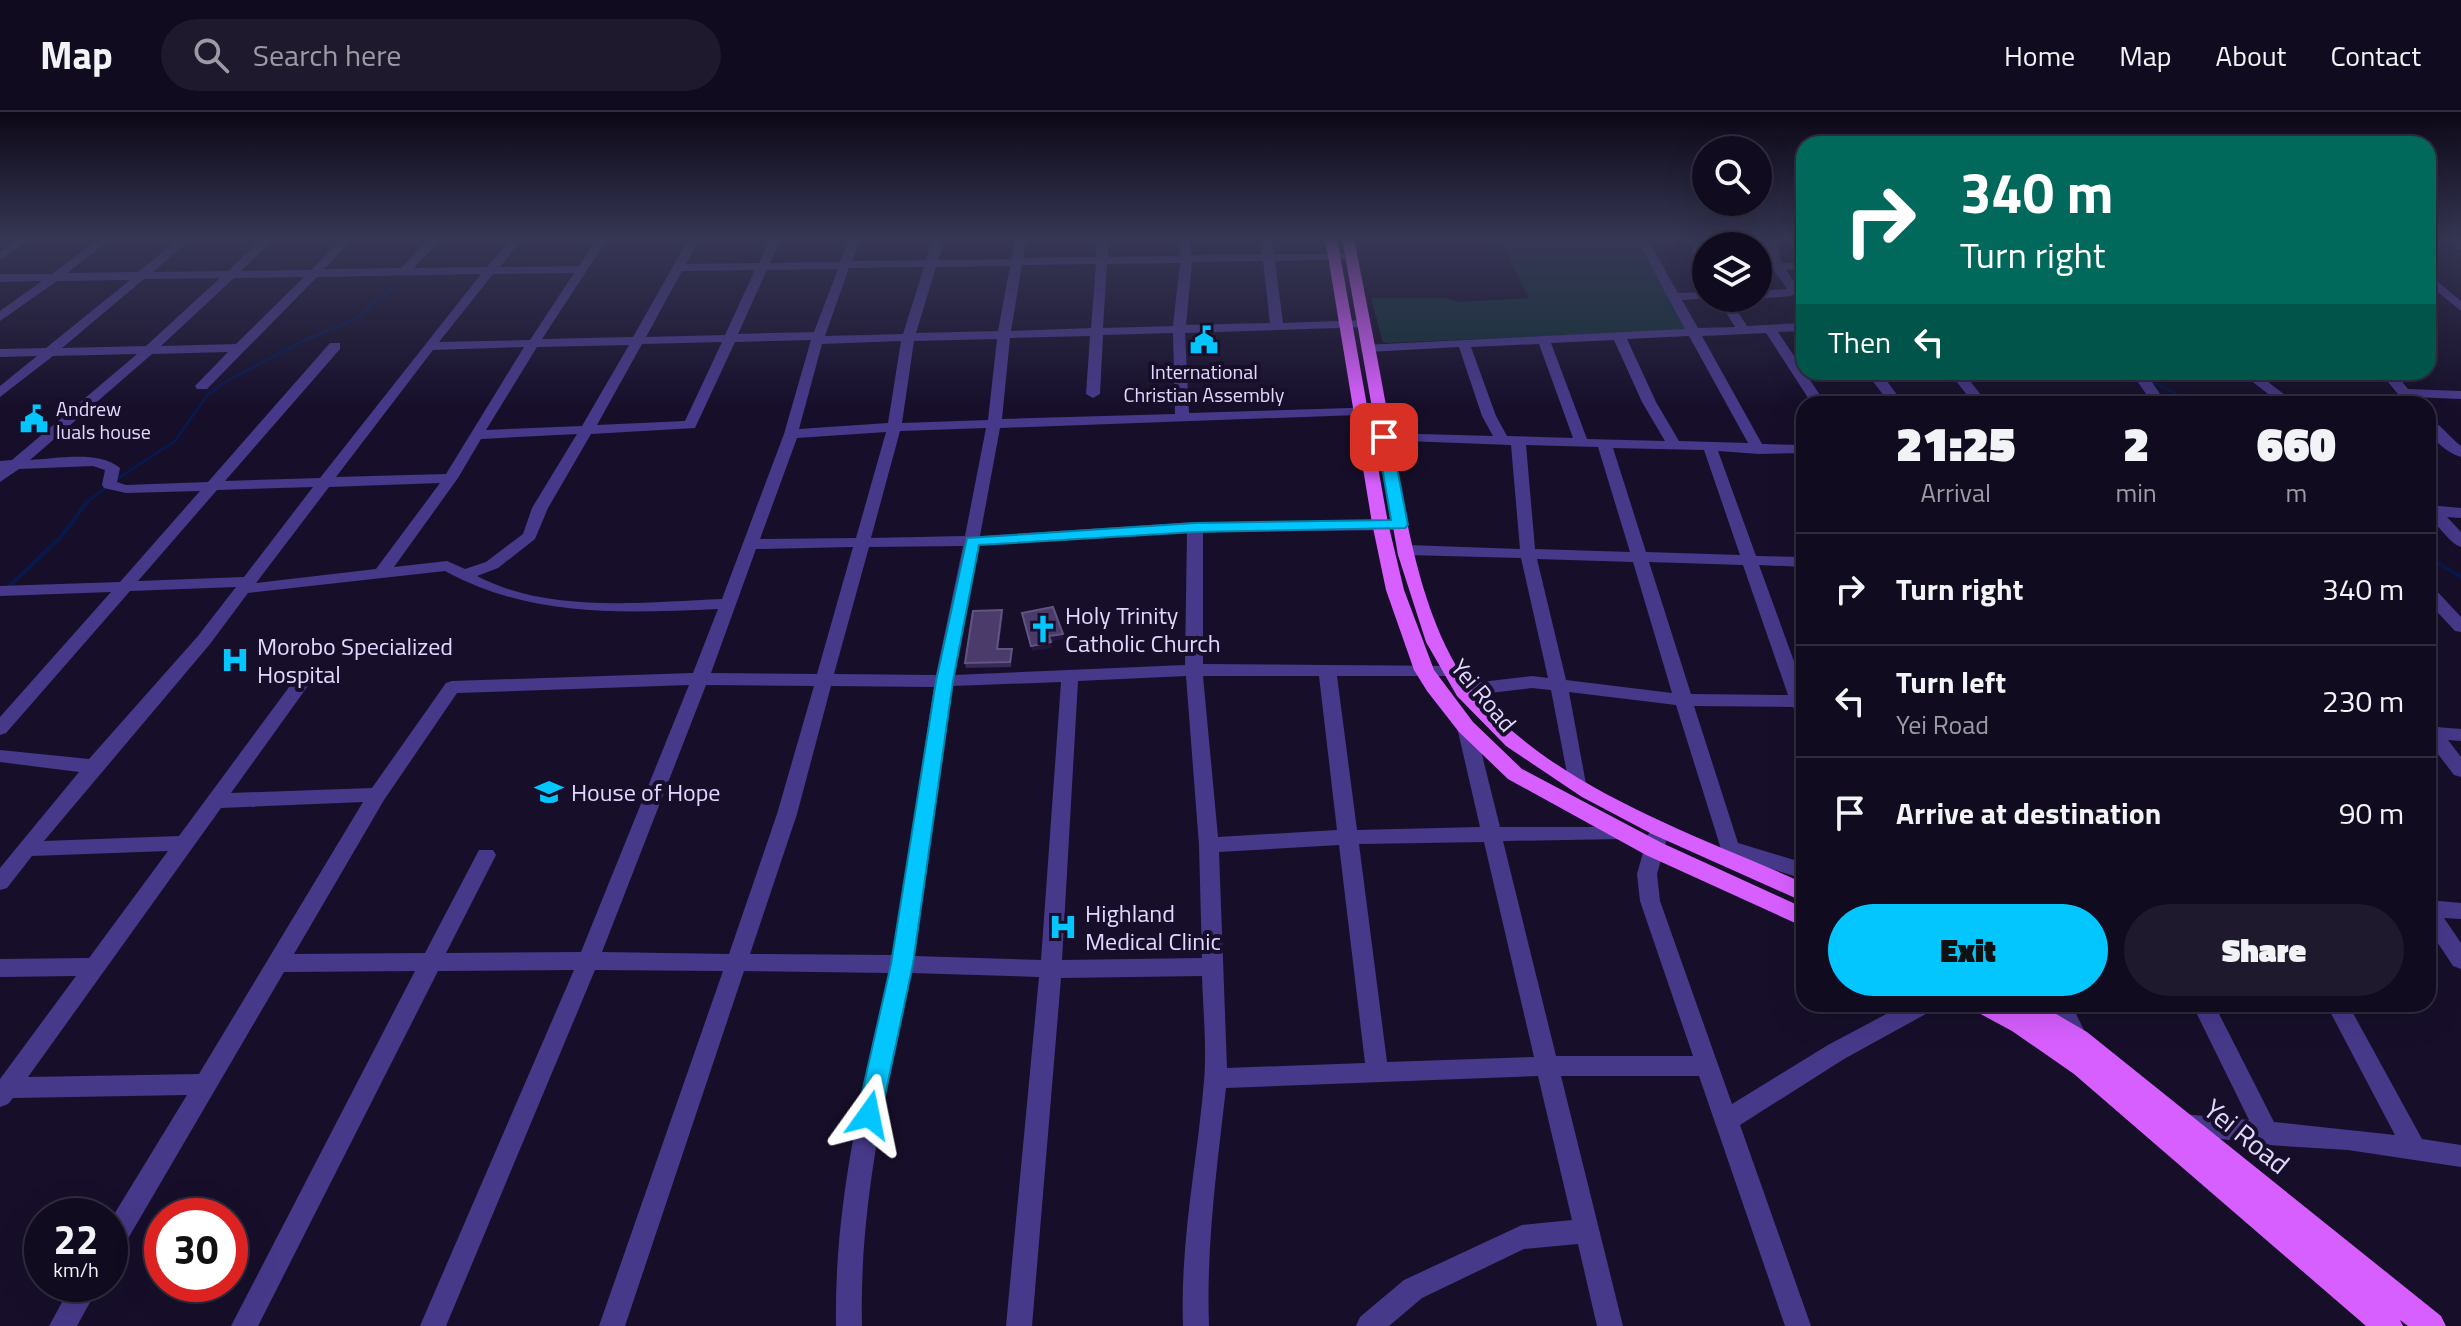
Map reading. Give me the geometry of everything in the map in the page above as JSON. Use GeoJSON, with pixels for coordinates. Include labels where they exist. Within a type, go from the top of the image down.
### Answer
{"type":"FeatureCollection","features":[{"type":"Feature","properties":{"kind":"main road","name":"Yei Road"},"geometry":{"type":"LineString","coordinates":[[1350,295],[1371,411],[1384,437],[1400,525],[1423,608],[1450,670],[1464,690],[1523,748],[1657,839],[1796,914]]}},
{"type":"Feature","properties":{"kind":"main road","name":"Yei Road"},"geometry":{"type":"LineString","coordinates":[[1355,324],[1369,348],[1380,523],[1395,590],[1424,670],[1466,727],[1515,774],[1621,832],[1732,854],[1796,889]]}},
{"type":"Feature","properties":{"kind":"main road","name":"Yei Road"},"geometry":{"type":"LineString","coordinates":[[1999,1012],[2083,1066],[2388,1326]]}},
{"type":"Feature","properties":{"kind":"main road","name":"Yei Road"},"geometry":{"type":"LineString","coordinates":[[2031,1012],[2078,1040],[2431,1326]]}},
{"type":"Feature","properties":{"kind":"street"},"geometry":{"type":"LineString","coordinates":[[0,317],[30,295]]}},
{"type":"Feature","properties":{"kind":"street"},"geometry":{"type":"LineString","coordinates":[[0,393],[119,295]]}},
{"type":"Feature","properties":{"kind":"street"},"geometry":{"type":"LineString","coordinates":[[0,478],[7,465],[149,350],[210,295]]}},
{"type":"Feature","properties":{"kind":"street"},"geometry":{"type":"LineString","coordinates":[[202,386],[295,295]]}},
{"type":"Feature","properties":{"kind":"street"},"geometry":{"type":"LineString","coordinates":[[0,882],[245,585],[471,295]]}},
{"type":"Feature","properties":{"kind":"street"},"geometry":{"type":"LineString","coordinates":[[380,575],[451,478],[564,295]]}},
{"type":"Feature","properties":{"kind":"street"},"geometry":{"type":"LineString","coordinates":[[462,576],[492,565],[530,536],[547,494],[587,430],[663,295]]}},
{"type":"Feature","properties":{"kind":"street"},"geometry":{"type":"LineString","coordinates":[[477,435],[690,425],[748,295]]}},
{"type":"Feature","properties":{"kind":"street"},"geometry":{"type":"LineString","coordinates":[[433,1326],[588,961],[700,679],[791,434],[818,338],[834,295]]}},
{"type":"Feature","properties":{"kind":"street"},"geometry":{"type":"LineString","coordinates":[[612,1326],[787,814],[822,678],[894,427],[908,338],[922,295]]}},
{"type":"Feature","properties":{"kind":"street"},"geometry":{"type":"LineString","coordinates":[[849,1326],[848,1272],[862,1145],[902,964],[944,681],[994,425],[1011,295]]}},
{"type":"Feature","properties":{"kind":"street"},"geometry":{"type":"LineString","coordinates":[[1093,394],[1099,295]]}},
{"type":"Feature","properties":{"kind":"street"},"geometry":{"type":"LineString","coordinates":[[1182,295],[1179,329],[1182,418]]}},
{"type":"Feature","properties":{"kind":"street"},"geometry":{"type":"LineString","coordinates":[[1273,295],[1277,326]]}},
{"type":"Feature","properties":{"kind":"street"},"geometry":{"type":"LineString","coordinates":[[1692,296],[1673,297],[1759,450]]}},
{"type":"Feature","properties":{"kind":"street"},"geometry":{"type":"LineString","coordinates":[[2436,301],[2459,303]]}},
{"type":"Feature","properties":{"kind":"street"},"geometry":{"type":"LineString","coordinates":[[1732,312],[1743,330]]}},
{"type":"Feature","properties":{"kind":"street"},"geometry":{"type":"LineString","coordinates":[[430,346],[729,338],[908,338],[1355,324]]}},
{"type":"Feature","properties":{"kind":"street"},"geometry":{"type":"LineString","coordinates":[[1369,348],[1796,327]]}},
{"type":"Feature","properties":{"kind":"street"},"geometry":{"type":"LineString","coordinates":[[1770,329],[1796,369]]}},
{"type":"Feature","properties":{"kind":"street"},"geometry":{"type":"LineString","coordinates":[[1619,336],[1649,402],[1674,445]]}},
{"type":"Feature","properties":{"kind":"street"},"geometry":{"type":"LineString","coordinates":[[1544,340],[1581,441]]}},
{"type":"Feature","properties":{"kind":"street"},"geometry":{"type":"LineString","coordinates":[[1464,344],[1489,416],[1510,439],[1528,554],[1558,683],[1577,784]]}},
{"type":"Feature","properties":{"kind":"street"},"geometry":{"type":"LineString","coordinates":[[0,729],[335,346]]}},
{"type":"Feature","properties":{"kind":"street"},"geometry":{"type":"LineString","coordinates":[[0,353],[240,348]]}},
{"type":"Feature","properties":{"kind":"street"},"geometry":{"type":"LineString","coordinates":[[1962,380],[1975,396]]}},
{"type":"Feature","properties":{"kind":"street"},"geometry":{"type":"LineString","coordinates":[[2258,380],[2279,396]]}},
{"type":"Feature","properties":{"kind":"street"},"geometry":{"type":"LineString","coordinates":[[2394,380],[2407,396]]}},
{"type":"Feature","properties":{"kind":"street"},"geometry":{"type":"LineString","coordinates":[[2436,397],[2461,395]]}},
{"type":"Feature","properties":{"kind":"street"},"geometry":{"type":"LineString","coordinates":[[791,434],[894,427],[1371,411]]}},
{"type":"Feature","properties":{"kind":"street"},"geometry":{"type":"LineString","coordinates":[[2436,432],[2461,453]]}},
{"type":"Feature","properties":{"kind":"street"},"geometry":{"type":"LineString","coordinates":[[1384,437],[1796,449]]}},
{"type":"Feature","properties":{"kind":"street"},"geometry":{"type":"LineString","coordinates":[[1604,443],[1732,854],[1796,869]]}},
{"type":"Feature","properties":{"kind":"street"},"geometry":{"type":"LineString","coordinates":[[1710,448],[1796,688]]}},
{"type":"Feature","properties":{"kind":"street"},"geometry":{"type":"LineString","coordinates":[[7,465],[94,462],[113,468],[109,485],[126,489],[451,478]]}},
{"type":"Feature","properties":{"kind":"street"},"geometry":{"type":"LineString","coordinates":[[2436,511],[2461,513]]}},
{"type":"Feature","properties":{"kind":"street"},"geometry":{"type":"LineString","coordinates":[[2436,516],[2447,524],[2461,542]]}},
{"type":"Feature","properties":{"kind":"street"},"geometry":{"type":"LineString","coordinates":[[749,544],[972,541],[1195,527],[1400,525]]}},
{"type":"Feature","properties":{"kind":"street"},"geometry":{"type":"LineString","coordinates":[[1195,527],[1194,670],[1209,845],[1216,1078],[1196,1244],[1196,1326]]}},
{"type":"Feature","properties":{"kind":"street"},"geometry":{"type":"LineString","coordinates":[[1407,550],[1796,562]]}},
{"type":"Feature","properties":{"kind":"street"},"geometry":{"type":"LineString","coordinates":[[0,591],[125,585],[245,585],[380,575],[447,566],[462,576],[542,602],[615,608],[726,604]]}},
{"type":"Feature","properties":{"kind":"street"},"geometry":{"type":"LineString","coordinates":[[2436,600],[2461,627]]}},
{"type":"Feature","properties":{"kind":"street"},"geometry":{"type":"LineString","coordinates":[[1327,669],[1377,1070]]}},
{"type":"Feature","properties":{"kind":"street"},"geometry":{"type":"LineString","coordinates":[[128,1214],[377,795],[452,687],[700,679],[944,681],[1194,670],[1450,670]]}},
{"type":"Feature","properties":{"kind":"street"},"geometry":{"type":"LineString","coordinates":[[1019,1326],[1051,969],[1070,675]]}},
{"type":"Feature","properties":{"kind":"street"},"geometry":{"type":"LineString","coordinates":[[1464,690],[1532,682],[1558,683],[1683,700],[1796,705]]}},
{"type":"Feature","properties":{"kind":"street"},"geometry":{"type":"LineString","coordinates":[[3,1092],[301,683]]}},
{"type":"Feature","properties":{"kind":"street"},"geometry":{"type":"LineString","coordinates":[[1466,727],[1610,1326]]}},
{"type":"Feature","properties":{"kind":"street"},"geometry":{"type":"LineString","coordinates":[[2436,732],[2461,735]]}},
{"type":"Feature","properties":{"kind":"street"},"geometry":{"type":"LineString","coordinates":[[2436,740],[2461,770]]}},
{"type":"Feature","properties":{"kind":"street"},"geometry":{"type":"LineString","coordinates":[[0,756],[94,766]]}},
{"type":"Feature","properties":{"kind":"street"},"geometry":{"type":"LineString","coordinates":[[215,801],[377,795]]}},
{"type":"Feature","properties":{"kind":"street"},"geometry":{"type":"LineString","coordinates":[[1209,845],[1349,837],[1621,832]]}},
{"type":"Feature","properties":{"kind":"street"},"geometry":{"type":"LineString","coordinates":[[1657,839],[1647,874],[1650,901],[1798,1326]]}},
{"type":"Feature","properties":{"kind":"street"},"geometry":{"type":"LineString","coordinates":[[28,849],[184,843]]}},
{"type":"Feature","properties":{"kind":"street"},"geometry":{"type":"LineString","coordinates":[[244,1326],[486,855]]}},
{"type":"Feature","properties":{"kind":"street"},"geometry":{"type":"LineString","coordinates":[[2436,909],[2461,911]]}},
{"type":"Feature","properties":{"kind":"street"},"geometry":{"type":"LineString","coordinates":[[2436,921],[2461,960]]}},
{"type":"Feature","properties":{"kind":"street"},"geometry":{"type":"LineString","coordinates":[[277,963],[588,961],[902,964],[1051,969],[1214,967]]}},
{"type":"Feature","properties":{"kind":"street"},"geometry":{"type":"LineString","coordinates":[[0,968],[97,967]]}},
{"type":"Feature","properties":{"kind":"street"},"geometry":{"type":"LineString","coordinates":[[1725,1121],[1836,1052],[1910,1012]]}},
{"type":"Feature","properties":{"kind":"street"},"geometry":{"type":"LineString","coordinates":[[2064,1012],[2078,1040]]}},
{"type":"Feature","properties":{"kind":"street"},"geometry":{"type":"LineString","coordinates":[[2207,1012],[2268,1134]]}},
{"type":"Feature","properties":{"kind":"street"},"geometry":{"type":"LineString","coordinates":[[2341,1012],[2415,1150]]}},
{"type":"Feature","properties":{"kind":"street"},"geometry":{"type":"LineString","coordinates":[[1216,1078],[1377,1070],[1705,1066]]}},
{"type":"Feature","properties":{"kind":"street"},"geometry":{"type":"LineString","coordinates":[[3,1092],[205,1084]]}},
{"type":"Feature","properties":{"kind":"street"},"geometry":{"type":"LineString","coordinates":[[2182,1125],[2348,1139],[2461,1156]]}},
{"type":"Feature","properties":{"kind":"street"},"geometry":{"type":"LineString","coordinates":[[1369,1326],[1413,1289],[1522,1237],[1587,1231]]}},
{"type":"Feature","properties":{"kind":"street"},"geometry":{"type":"LineString","coordinates":[[62,1326],[76,1302]]}},
{"type":"Feature","properties":{"kind":"green space"},"geometry":{"type":"Polygon","coordinates":[[[1527,295],[1667,295],[1687,330],[1383,343],[1371,298],[1446,298],[1458,302],[1529,298],[1527,295]]]}},
{"type":"Feature","properties":{"kind":"building","name":"Holy Trinity Catholic Church"},"geometry":{"type":"Polygon","coordinates":[[[1053,607],[1063,634],[1049,636],[1051,642],[1031,646],[1022,613],[1053,607]]]}},
{"type":"Feature","properties":{"kind":"building"},"geometry":{"type":"Polygon","coordinates":[[[1002,610],[997,649],[1012,649],[1010,662],[965,663],[973,611],[1002,610]]]}},
{"type":"Feature","properties":{"kind":"waterway"},"geometry":{"type":"LineString","coordinates":[[114,481],[175,441],[208,394],[230,379],[305,340],[354,320],[384,295]]}},
{"type":"Feature","properties":{"kind":"waterway"},"geometry":{"type":"LineString","coordinates":[[2148,380],[2181,396]]}},
{"type":"Feature","properties":{"kind":"waterway"},"geometry":{"type":"LineString","coordinates":[[84,504],[107,487]]}},
{"type":"Feature","properties":{"kind":"waterway"},"geometry":{"type":"LineString","coordinates":[[0,595],[60,538],[87,502]]}},
{"type":"Feature","properties":{"kind":"waterway"},"geometry":{"type":"LineString","coordinates":[[2436,562],[2461,577]]}},
{"type":"Feature","properties":{"kind":"place","name":"International Christian Assembly"},"geometry":{"type":"Point","coordinates":[1204,340]}},
{"type":"Feature","properties":{"kind":"place","name":"Andrew luals house"},"geometry":{"type":"Point","coordinates":[34,419]}},
{"type":"Feature","properties":{"kind":"place","name":"Holy Trinity Catholic Church"},"geometry":{"type":"Point","coordinates":[1043,629]}},
{"type":"Feature","properties":{"kind":"place","name":"Morobo Specialized Hospital"},"geometry":{"type":"Point","coordinates":[235,660]}},
{"type":"Feature","properties":{"kind":"place","name":"House of Hope"},"geometry":{"type":"Point","coordinates":[549,792]}},
{"type":"Feature","properties":{"kind":"place","name":"Highland Medical Clinic"},"geometry":{"type":"Point","coordinates":[1063,927]}},
{"type":"Feature","properties":{"kind":"route"},"geometry":{"type":"LineString","coordinates":[[869,1115],[902,964],[944,681],[972,541],[1195,527],[1400,525],[1384,437]]}}]}
